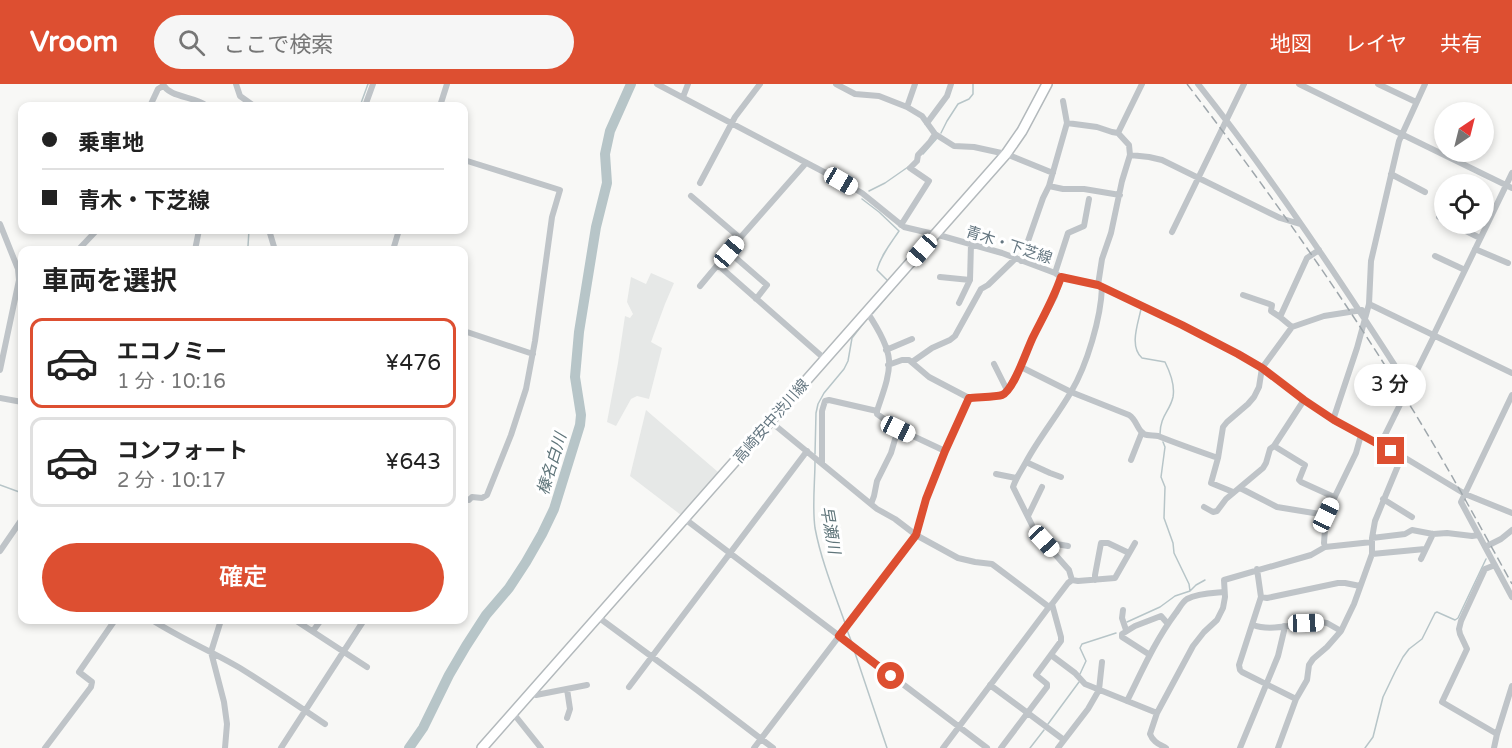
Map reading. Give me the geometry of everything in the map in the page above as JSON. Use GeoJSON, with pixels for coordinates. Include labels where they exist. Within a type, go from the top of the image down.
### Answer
{"type":"FeatureCollection","features":[{"type":"Feature","properties":{"kind":"main road","name":"高崎安中渋川線"},"geometry":{"type":"LineString","coordinates":[[482,748],[1006,154],[1022,131],[1047,84]]}},
{"type":"Feature","properties":{"kind":"street"},"geometry":{"type":"LineString","coordinates":[[236,84],[240,96],[248,102]]}},
{"type":"Feature","properties":{"kind":"street"},"geometry":{"type":"LineString","coordinates":[[366,102],[373,84]]}},
{"type":"Feature","properties":{"kind":"street"},"geometry":{"type":"LineString","coordinates":[[441,102],[447,84]]}},
{"type":"Feature","properties":{"kind":"street","name":"青木・下芝線"},"geometry":{"type":"LineString","coordinates":[[657,84],[862,194],[901,225],[971,244],[1058,275],[1100,286],[1182,325],[1262,368],[1334,420],[1402,456],[1465,494],[1512,513]]}},
{"type":"Feature","properties":{"kind":"street"},"geometry":{"type":"LineString","coordinates":[[680,96],[688,84]]}},
{"type":"Feature","properties":{"kind":"street"},"geometry":{"type":"LineString","coordinates":[[700,183],[732,123],[760,84]]}},
{"type":"Feature","properties":{"kind":"street"},"geometry":{"type":"LineString","coordinates":[[836,84],[855,94],[879,96],[907,107],[922,116],[938,136],[954,146],[974,147],[1006,154],[1053,173]]}},
{"type":"Feature","properties":{"kind":"street"},"geometry":{"type":"LineString","coordinates":[[907,107],[915,84]]}},
{"type":"Feature","properties":{"kind":"street"},"geometry":{"type":"LineString","coordinates":[[927,123],[947,96],[951,84]]}},
{"type":"Feature","properties":{"kind":"street"},"geometry":{"type":"LineString","coordinates":[[1118,133],[1142,84]]}},
{"type":"Feature","properties":{"kind":"street"},"geometry":{"type":"LineString","coordinates":[[1197,84],[1226,120],[1319,250],[1408,386]]}},
{"type":"Feature","properties":{"kind":"street"},"geometry":{"type":"LineString","coordinates":[[1172,232],[1244,84]]}},
{"type":"Feature","properties":{"kind":"street"},"geometry":{"type":"LineString","coordinates":[[1299,84],[1509,186]]}},
{"type":"Feature","properties":{"kind":"street"},"geometry":{"type":"LineString","coordinates":[[1378,84],[1416,102]]}},
{"type":"Feature","properties":{"kind":"street"},"geometry":{"type":"LineString","coordinates":[[1334,420],[1369,304],[1371,261],[1391,174],[1402,134],[1425,84]]}},
{"type":"Feature","properties":{"kind":"street"},"geometry":{"type":"LineString","coordinates":[[152,102],[158,89],[163,85],[170,92],[201,102]]}},
{"type":"Feature","properties":{"kind":"street"},"geometry":{"type":"LineString","coordinates":[[912,362],[955,336],[981,289],[1018,259],[1053,173],[1067,123],[1063,101]]}},
{"type":"Feature","properties":{"kind":"street"},"geometry":{"type":"LineString","coordinates":[[1067,123],[1097,127],[1118,133],[1129,146],[1130,155],[1102,259],[1100,286],[1102,299],[1088,356],[1071,392],[1041,436],[1013,487],[1036,533],[1069,570],[1072,580]]}},
{"type":"Feature","properties":{"kind":"street"},"geometry":{"type":"LineString","coordinates":[[901,225],[929,181],[910,168],[938,136]]}},
{"type":"Feature","properties":{"kind":"street"},"geometry":{"type":"LineString","coordinates":[[1130,155],[1162,160],[1280,218],[1300,224]]}},
{"type":"Feature","properties":{"kind":"street"},"geometry":{"type":"LineString","coordinates":[[468,160],[560,190],[552,217],[533,354],[523,401],[487,495],[468,500]]}},
{"type":"Feature","properties":{"kind":"street"},"geometry":{"type":"LineString","coordinates":[[700,286],[807,163]]}},
{"type":"Feature","properties":{"kind":"street"},"geometry":{"type":"LineString","coordinates":[[1380,445],[1480,238],[1509,186],[1512,173]]}},
{"type":"Feature","properties":{"kind":"street"},"geometry":{"type":"LineString","coordinates":[[1391,174],[1425,192]]}},
{"type":"Feature","properties":{"kind":"street"},"geometry":{"type":"LineString","coordinates":[[1049,186],[1120,195]]}},
{"type":"Feature","properties":{"kind":"street"},"geometry":{"type":"LineString","coordinates":[[692,195],[740,238]]}},
{"type":"Feature","properties":{"kind":"street"},"geometry":{"type":"LineString","coordinates":[[888,365],[909,360],[929,377],[969,398],[1002,395],[1021,367],[1032,339],[1054,296],[1068,233],[1084,226],[1089,199]]}},
{"type":"Feature","properties":{"kind":"street"},"geometry":{"type":"LineString","coordinates":[[0,224],[18,269]]}},
{"type":"Feature","properties":{"kind":"street"},"geometry":{"type":"LineString","coordinates":[[82,246],[94,234]]}},
{"type":"Feature","properties":{"kind":"street"},"geometry":{"type":"LineString","coordinates":[[1472,234],[1480,238]]}},
{"type":"Feature","properties":{"kind":"street"},"geometry":{"type":"LineString","coordinates":[[959,303],[970,280],[971,244]]}},
{"type":"Feature","properties":{"kind":"street"},"geometry":{"type":"LineString","coordinates":[[1475,249],[1508,263]]}},
{"type":"Feature","properties":{"kind":"street"},"geometry":{"type":"LineString","coordinates":[[1280,317],[1307,258],[1319,250]]}},
{"type":"Feature","properties":{"kind":"street"},"geometry":{"type":"LineString","coordinates":[[729,252],[767,285],[756,299]]}},
{"type":"Feature","properties":{"kind":"street"},"geometry":{"type":"LineString","coordinates":[[1435,256],[1465,270]]}},
{"type":"Feature","properties":{"kind":"street"},"geometry":{"type":"LineString","coordinates":[[718,264],[826,360]]}},
{"type":"Feature","properties":{"kind":"street"},"geometry":{"type":"LineString","coordinates":[[940,277],[970,280]]}},
{"type":"Feature","properties":{"kind":"street"},"geometry":{"type":"LineString","coordinates":[[0,370],[18,285]]}},
{"type":"Feature","properties":{"kind":"street"},"geometry":{"type":"LineString","coordinates":[[1243,295],[1272,305],[1271,311],[1292,327]]}},
{"type":"Feature","properties":{"kind":"street"},"geometry":{"type":"LineString","coordinates":[[1369,304],[1512,373]]}},
{"type":"Feature","properties":{"kind":"street"},"geometry":{"type":"LineString","coordinates":[[1233,492],[1211,483],[1218,458],[1221,431],[1227,422],[1254,397],[1259,387],[1262,368],[1292,327],[1324,316],[1359,310],[1367,311]]}},
{"type":"Feature","properties":{"kind":"street"},"geometry":{"type":"LineString","coordinates":[[867,312],[877,328],[889,359],[887,378],[877,411],[880,417],[898,429],[945,451]]}},
{"type":"Feature","properties":{"kind":"street"},"geometry":{"type":"LineString","coordinates":[[468,332],[533,354]]}},
{"type":"Feature","properties":{"kind":"street"},"geometry":{"type":"LineString","coordinates":[[886,350],[912,339]]}},
{"type":"Feature","properties":{"kind":"street"},"geometry":{"type":"LineString","coordinates":[[994,364],[1007,390]]}},
{"type":"Feature","properties":{"kind":"street"},"geometry":{"type":"LineString","coordinates":[[1021,367],[1071,392],[1135,418],[1142,432],[1131,460]]}},
{"type":"Feature","properties":{"kind":"street"},"geometry":{"type":"LineString","coordinates":[[1512,394],[1461,502],[1512,597]]}},
{"type":"Feature","properties":{"kind":"street"},"geometry":{"type":"LineString","coordinates":[[0,398],[18,401]]}},
{"type":"Feature","properties":{"kind":"street"},"geometry":{"type":"LineString","coordinates":[[754,748],[916,535],[926,499],[969,398]]}},
{"type":"Feature","properties":{"kind":"street"},"geometry":{"type":"LineString","coordinates":[[820,462],[822,411],[825,401],[830,400],[877,411]]}},
{"type":"Feature","properties":{"kind":"street"},"geometry":{"type":"LineString","coordinates":[[1204,507],[1216,512],[1233,492],[1263,468],[1270,449],[1304,400]]}},
{"type":"Feature","properties":{"kind":"street"},"geometry":{"type":"LineString","coordinates":[[771,422],[877,509],[916,535],[958,558],[992,564],[1050,605],[1061,641],[1036,675],[1047,684],[1047,687],[1001,748]]}},
{"type":"Feature","properties":{"kind":"street"},"geometry":{"type":"LineString","coordinates":[[871,504],[877,481],[891,453],[898,429]]}},
{"type":"Feature","properties":{"kind":"street"},"geometry":{"type":"LineString","coordinates":[[1142,432],[1218,458]]}},
{"type":"Feature","properties":{"kind":"street"},"geometry":{"type":"LineString","coordinates":[[1325,547],[1326,515],[1356,453],[1361,435]]}},
{"type":"Feature","properties":{"kind":"street"},"geometry":{"type":"LineString","coordinates":[[1274,446],[1305,465],[1299,480],[1301,482],[1335,497]]}},
{"type":"Feature","properties":{"kind":"street"},"geometry":{"type":"LineString","coordinates":[[629,687],[809,452]]}},
{"type":"Feature","properties":{"kind":"street"},"geometry":{"type":"LineString","coordinates":[[1278,748],[1296,699],[1307,680],[1309,665],[1341,631],[1347,620],[1372,554],[1375,521],[1402,456]]}},
{"type":"Feature","properties":{"kind":"street"},"geometry":{"type":"LineString","coordinates":[[1026,462],[1061,477]]}},
{"type":"Feature","properties":{"kind":"street"},"geometry":{"type":"LineString","coordinates":[[996,474],[1016,478]]}},
{"type":"Feature","properties":{"kind":"street"},"geometry":{"type":"LineString","coordinates":[[1028,516],[1042,487]]}},
{"type":"Feature","properties":{"kind":"street"},"geometry":{"type":"LineString","coordinates":[[1240,488],[1277,507],[1326,515]]}},
{"type":"Feature","properties":{"kind":"street"},"geometry":{"type":"LineString","coordinates":[[1383,499],[1412,517]]}},
{"type":"Feature","properties":{"kind":"street"},"geometry":{"type":"LineString","coordinates":[[685,519],[841,635],[857,650],[987,748]]}},
{"type":"Feature","properties":{"kind":"street"},"geometry":{"type":"LineString","coordinates":[[0,551],[18,527]]}},
{"type":"Feature","properties":{"kind":"street"},"geometry":{"type":"LineString","coordinates":[[1166,748],[1153,740],[1150,734],[1157,713],[1192,646],[1217,620],[1225,597],[1224,580],[1311,555],[1325,547],[1405,534],[1412,530],[1432,534],[1479,535]]}},
{"type":"Feature","properties":{"kind":"street"},"geometry":{"type":"LineString","coordinates":[[1485,547],[1512,530]]}},
{"type":"Feature","properties":{"kind":"street"},"geometry":{"type":"LineString","coordinates":[[1421,559],[1432,534]]}},
{"type":"Feature","properties":{"kind":"street"},"geometry":{"type":"LineString","coordinates":[[1044,541],[1068,546]]}},
{"type":"Feature","properties":{"kind":"street"},"geometry":{"type":"LineString","coordinates":[[1095,580],[1101,543],[1108,543],[1129,553]]}},
{"type":"Feature","properties":{"kind":"street"},"geometry":{"type":"LineString","coordinates":[[944,748],[1068,583],[1072,580],[1115,578],[1135,543]]}},
{"type":"Feature","properties":{"kind":"street"},"geometry":{"type":"LineString","coordinates":[[1372,554],[1425,549]]}},
{"type":"Feature","properties":{"kind":"street"},"geometry":{"type":"LineString","coordinates":[[1495,565],[1485,569],[1463,615],[1459,629],[1467,649],[1442,702],[1497,734]]}},
{"type":"Feature","properties":{"kind":"street"},"geometry":{"type":"LineString","coordinates":[[1257,569],[1261,597],[1239,667],[1242,672],[1296,699]]}},
{"type":"Feature","properties":{"kind":"street"},"geometry":{"type":"LineString","coordinates":[[1261,597],[1267,598],[1338,583],[1360,586]]}},
{"type":"Feature","properties":{"kind":"street"},"geometry":{"type":"LineString","coordinates":[[1127,701],[1149,655],[1187,599],[1208,593],[1224,592]]}},
{"type":"Feature","properties":{"kind":"street"},"geometry":{"type":"LineString","coordinates":[[1123,610],[1122,618],[1126,630]]}},
{"type":"Feature","properties":{"kind":"street"},"geometry":{"type":"LineString","coordinates":[[1149,655],[1122,637],[1122,633],[1161,616],[1168,624]]}},
{"type":"Feature","properties":{"kind":"street"},"geometry":{"type":"LineString","coordinates":[[598,617],[773,748]]}},
{"type":"Feature","properties":{"kind":"street"},"geometry":{"type":"LineString","coordinates":[[1253,625],[1268,628],[1320,622],[1327,623],[1341,631]]}},
{"type":"Feature","properties":{"kind":"street"},"geometry":{"type":"LineString","coordinates":[[45,748],[91,687],[92,682],[79,672],[112,624]]}},
{"type":"Feature","properties":{"kind":"street"},"geometry":{"type":"LineString","coordinates":[[158,624],[242,669],[325,724]]}},
{"type":"Feature","properties":{"kind":"street"},"geometry":{"type":"LineString","coordinates":[[220,624],[211,652],[224,702],[227,724],[225,748]]}},
{"type":"Feature","properties":{"kind":"street"},"geometry":{"type":"LineString","coordinates":[[302,624],[367,666]]}},
{"type":"Feature","properties":{"kind":"street"},"geometry":{"type":"LineString","coordinates":[[313,631],[318,624]]}},
{"type":"Feature","properties":{"kind":"street"},"geometry":{"type":"LineString","coordinates":[[281,748],[361,624]]}},
{"type":"Feature","properties":{"kind":"street"},"geometry":{"type":"LineString","coordinates":[[1240,748],[1278,656],[1284,626]]}},
{"type":"Feature","properties":{"kind":"street"},"geometry":{"type":"LineString","coordinates":[[1051,655],[1075,673],[1085,684],[1157,713]]}},
{"type":"Feature","properties":{"kind":"street"},"geometry":{"type":"LineString","coordinates":[[1058,748],[1088,709],[1099,690],[1102,662]]}},
{"type":"Feature","properties":{"kind":"street"},"geometry":{"type":"LineString","coordinates":[[531,693],[536,695],[587,685]]}},
{"type":"Feature","properties":{"kind":"street"},"geometry":{"type":"LineString","coordinates":[[990,685],[1064,740]]}},
{"type":"Feature","properties":{"kind":"street"},"geometry":{"type":"LineString","coordinates":[[1497,748],[1497,734],[1512,686]]}},
{"type":"Feature","properties":{"kind":"street"},"geometry":{"type":"LineString","coordinates":[[567,689],[570,709],[567,718]]}},
{"type":"Feature","properties":{"kind":"street"},"geometry":{"type":"LineString","coordinates":[[513,713],[541,748]]}},
{"type":"Feature","properties":{"kind":"shaded area"},"geometry":{"type":"Polygon","coordinates":[[[651,273],[674,283],[651,342],[662,348],[649,399],[637,396],[631,399],[616,426],[607,422],[625,316],[630,318],[633,314],[627,302],[631,277],[646,284],[651,273]]]}},
{"type":"Feature","properties":{"kind":"shaded area"},"geometry":{"type":"Polygon","coordinates":[[[646,410],[718,472],[681,515],[630,476],[646,410]]]}},
{"type":"Feature","properties":{"kind":"waterway"},"geometry":{"type":"LineString","coordinates":[[361,102],[368,84]]}},
{"type":"Feature","properties":{"kind":"waterway","name":"榛名白川"},"geometry":{"type":"LineString","coordinates":[[409,748],[423,728],[466,646],[526,562],[554,509],[580,425],[581,415],[575,377],[579,332],[596,227],[607,183],[605,154],[610,131],[631,84]]}},
{"type":"Feature","properties":{"kind":"waterway","name":"早瀬川"},"geometry":{"type":"LineString","coordinates":[[941,133],[958,104],[969,99],[973,94],[973,84]]}},
{"type":"Feature","properties":{"kind":"waterway","name":"早瀬川"},"geometry":{"type":"LineString","coordinates":[[923,154],[938,137]]}},
{"type":"Feature","properties":{"kind":"waterway","name":"早瀬川"},"geometry":{"type":"LineString","coordinates":[[869,191],[908,167]]}},
{"type":"Feature","properties":{"kind":"waterway","name":"早瀬川"},"geometry":{"type":"LineString","coordinates":[[862,199],[899,231],[877,270],[887,280]]}},
{"type":"Feature","properties":{"kind":"waterway"},"geometry":{"type":"LineString","coordinates":[[248,246],[249,234]]}},
{"type":"Feature","properties":{"kind":"waterway","name":"早瀬川"},"geometry":{"type":"LineString","coordinates":[[873,313],[895,287]]}},
{"type":"Feature","properties":{"kind":"waterway"},"geometry":{"type":"LineString","coordinates":[[1141,309],[1135,335],[1138,353],[1142,358],[1165,362],[1173,384],[1173,397],[1163,418],[1160,434]]}},
{"type":"Feature","properties":{"kind":"waterway","name":"早瀬川"},"geometry":{"type":"LineString","coordinates":[[815,454],[818,404],[844,369],[848,361],[852,338],[866,320]]}},
{"type":"Feature","properties":{"kind":"waterway"},"geometry":{"type":"LineString","coordinates":[[1163,442],[1165,447],[1161,477],[1165,487],[1164,518],[1174,553],[1190,591]]}},
{"type":"Feature","properties":{"kind":"waterway","name":"早瀬川"},"geometry":{"type":"LineString","coordinates":[[815,461],[815,528],[824,564],[845,623]]}},
{"type":"Feature","properties":{"kind":"waterway"},"geometry":{"type":"LineString","coordinates":[[0,485],[18,492]]}},
{"type":"Feature","properties":{"kind":"waterway"},"geometry":{"type":"LineString","coordinates":[[1365,748],[1373,737],[1383,697],[1403,657],[1422,639],[1435,613],[1455,620],[1458,618],[1486,559]]}},
{"type":"Feature","properties":{"kind":"waterway"},"geometry":{"type":"LineString","coordinates":[[1127,622],[1160,607],[1175,596],[1190,591],[1205,580]]}},
{"type":"Feature","properties":{"kind":"waterway","name":"早瀬川"},"geometry":{"type":"LineString","coordinates":[[847,630],[852,643]]}},
{"type":"Feature","properties":{"kind":"waterway"},"geometry":{"type":"LineString","coordinates":[[1080,674],[1086,661],[1080,648],[1082,644],[1116,633]]}},
{"type":"Feature","properties":{"kind":"waterway","name":"早瀬川"},"geometry":{"type":"LineString","coordinates":[[854,650],[887,748]]}},
{"type":"Feature","properties":{"kind":"waterway"},"geometry":{"type":"LineString","coordinates":[[1048,724],[1079,682]]}},
{"type":"Feature","properties":{"kind":"waterway"},"geometry":{"type":"LineString","coordinates":[[1030,748],[1044,730]]}},
{"type":"Feature","properties":{"kind":"railway"},"geometry":{"type":"LineString","coordinates":[[1187,84],[1296,233],[1373,347],[1413,410],[1512,584]]}},
{"type":"Feature","properties":{"kind":"route"},"geometry":{"type":"LineString","coordinates":[[891,676],[839,636],[916,535],[926,499],[969,398],[1002,395],[1007,391],[1021,367],[1061,277],[1098,285],[1238,354],[1262,368],[1334,420],[1391,451]]}}]}
